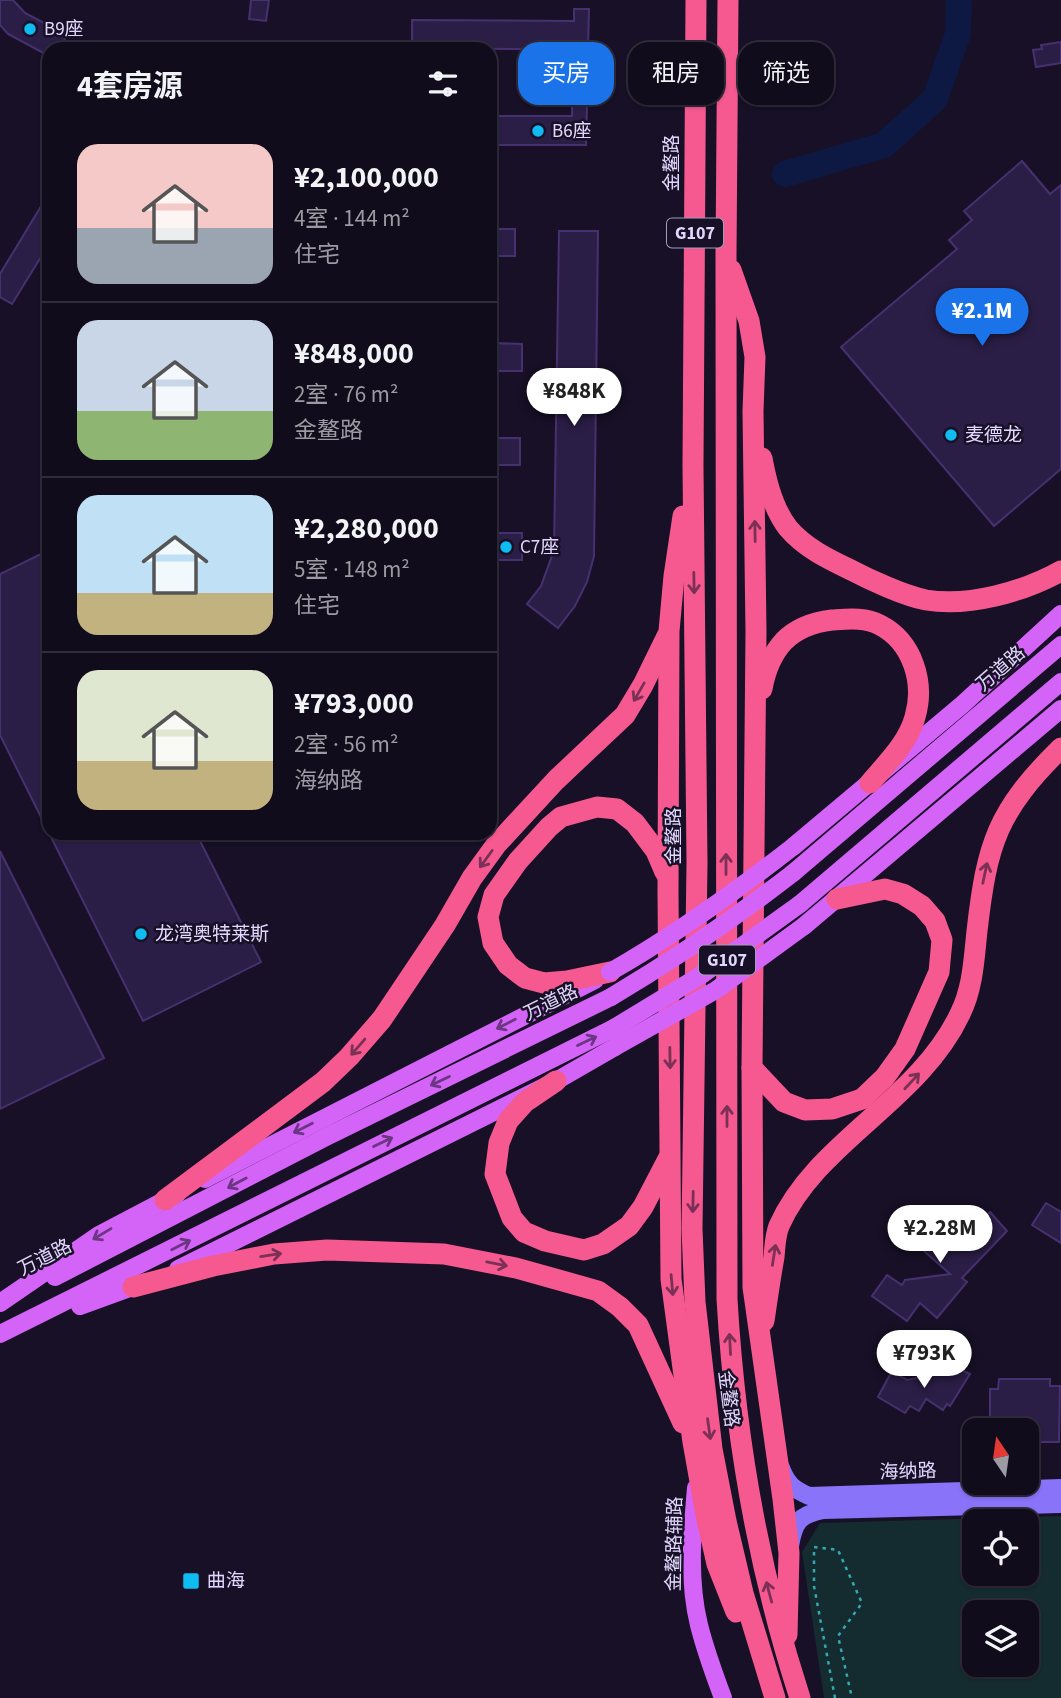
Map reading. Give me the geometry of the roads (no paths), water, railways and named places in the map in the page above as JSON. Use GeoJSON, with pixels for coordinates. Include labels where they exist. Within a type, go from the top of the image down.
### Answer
{"type":"FeatureCollection","features":[{"type":"Feature","properties":{"kind":"highway","name":"金鳌路"},"geometry":{"type":"LineString","coordinates":[[696,0],[693,466],[697,863],[692,1229],[702,1376],[717,1473],[740,1581],[764,1664]]}},
{"type":"Feature","properties":{"kind":"highway","name":"金鳌路"},"geometry":{"type":"LineString","coordinates":[[727,0],[727,1299],[732,1372],[748,1493],[767,1588],[787,1658]]}},
{"type":"Feature","properties":{"kind":"highway"},"geometry":{"type":"LineString","coordinates":[[726,256],[749,321],[755,357],[753,1287],[789,1553],[787,1658]]}},
{"type":"Feature","properties":{"kind":"highway"},"geometry":{"type":"LineString","coordinates":[[753,411],[765,475],[776,504],[788,528],[816,553],[867,578],[924,600],[957,601],[990,596],[1061,571]]}},
{"type":"Feature","properties":{"kind":"highway"},"geometry":{"type":"LineString","coordinates":[[693,466],[674,576],[669,631],[671,1279],[693,1442],[717,1564],[737,1615],[764,1664]]}},
{"type":"Feature","properties":{"kind":"highway"},"geometry":{"type":"LineString","coordinates":[[754,722],[766,670],[785,641],[808,625],[830,620],[858,618],[879,624],[895,636],[910,655],[918,675],[920,695],[909,733],[870,783]]}},
{"type":"Feature","properties":{"kind":"highway"},"geometry":{"type":"LineString","coordinates":[[165,1200],[323,1082],[349,1057],[382,1019],[496,845],[556,780],[625,715],[669,631]]}},
{"type":"Feature","properties":{"kind":"highway"},"geometry":{"type":"LineString","coordinates":[[760,1347],[778,1229],[796,1194],[826,1162],[907,1087],[938,1053],[961,1013],[972,977],[984,875],[993,840],[1012,803],[1061,748]]}},
{"type":"Feature","properties":{"kind":"highway"},"geometry":{"type":"LineString","coordinates":[[610,972],[544,983],[525,978],[508,965],[494,943],[488,917],[494,895],[518,861],[561,817],[597,807],[617,810],[635,823],[656,851],[664,867],[668,891]]}},
{"type":"Feature","properties":{"kind":"highway"},"geometry":{"type":"LineString","coordinates":[[752,1068],[784,1102],[805,1110],[832,1109],[862,1099],[885,1077],[905,1049],[939,972],[942,940],[934,921],[922,905],[903,894],[885,889],[837,899]]}},
{"type":"Feature","properties":{"kind":"highway"},"geometry":{"type":"LineString","coordinates":[[556,1081],[525,1102],[508,1121],[499,1143],[495,1174],[512,1218],[524,1232],[545,1241],[584,1250],[603,1244],[629,1226],[643,1207],[671,1154]]}},
{"type":"Feature","properties":{"kind":"highway"},"geometry":{"type":"LineString","coordinates":[[133,1287],[213,1266],[274,1254],[327,1250],[444,1254],[567,1281],[598,1291],[638,1325],[693,1442]]}},
{"type":"Feature","properties":{"kind":"highway","name":"G107"},"geometry":{"type":"LineString","coordinates":[[787,1658],[800,1698]]}},
{"type":"Feature","properties":{"kind":"highway","name":"G107"},"geometry":{"type":"LineString","coordinates":[[764,1664],[775,1698]]}},
{"type":"Feature","properties":{"kind":"main road"},"geometry":{"type":"LineString","coordinates":[[0,1304],[99,1235],[610,972],[653,947],[711,909],[794,846],[963,704],[1061,614]]}},
{"type":"Feature","properties":{"kind":"main road","name":"万道路"},"geometry":{"type":"LineString","coordinates":[[0,1304],[326,1137],[611,997],[672,960],[751,906],[793,873],[1061,645]]}},
{"type":"Feature","properties":{"kind":"main road"},"geometry":{"type":"LineString","coordinates":[[5,1332],[614,1028],[704,974],[800,904],[1061,682]]}},
{"type":"Feature","properties":{"kind":"main road"},"geometry":{"type":"LineString","coordinates":[[5,1332],[133,1287],[188,1264],[556,1081],[716,990],[804,926],[1061,709]]}},
{"type":"Feature","properties":{"kind":"main road","name":"金鳌路辅路"},"geometry":{"type":"LineString","coordinates":[[698,1470],[692,1531],[694,1593],[699,1623],[723,1698]]}},
{"type":"Feature","properties":{"kind":"street","name":"海纳路"},"geometry":{"type":"LineString","coordinates":[[777,1458],[787,1483],[809,1496],[1061,1488]]}},
{"type":"Feature","properties":{"kind":"street","name":"海纳路"},"geometry":{"type":"LineString","coordinates":[[789,1553],[793,1528],[807,1513],[823,1510],[1061,1504]]}},
{"type":"Feature","properties":{"kind":"waterway"},"geometry":{"type":"LineString","coordinates":[[785,174],[884,145],[935,99],[958,34],[959,0]]}},
{"type":"Feature","properties":{"kind":"place","name":"B9座"},"geometry":{"type":"Point","coordinates":[30,29]}},
{"type":"Feature","properties":{"kind":"place","name":"B6座"},"geometry":{"type":"Point","coordinates":[538,131]}},
{"type":"Feature","properties":{"kind":"place","name":"麦德龙"},"geometry":{"type":"Point","coordinates":[951,435]}},
{"type":"Feature","properties":{"kind":"place","name":"C7座"},"geometry":{"type":"Point","coordinates":[506,547]}},
{"type":"Feature","properties":{"kind":"place","name":"龙湾奥特莱斯"},"geometry":{"type":"Point","coordinates":[141,934]}},
{"type":"Feature","properties":{"kind":"place","name":"曲海"},"geometry":{"type":"Point","coordinates":[191,1581]}}]}
